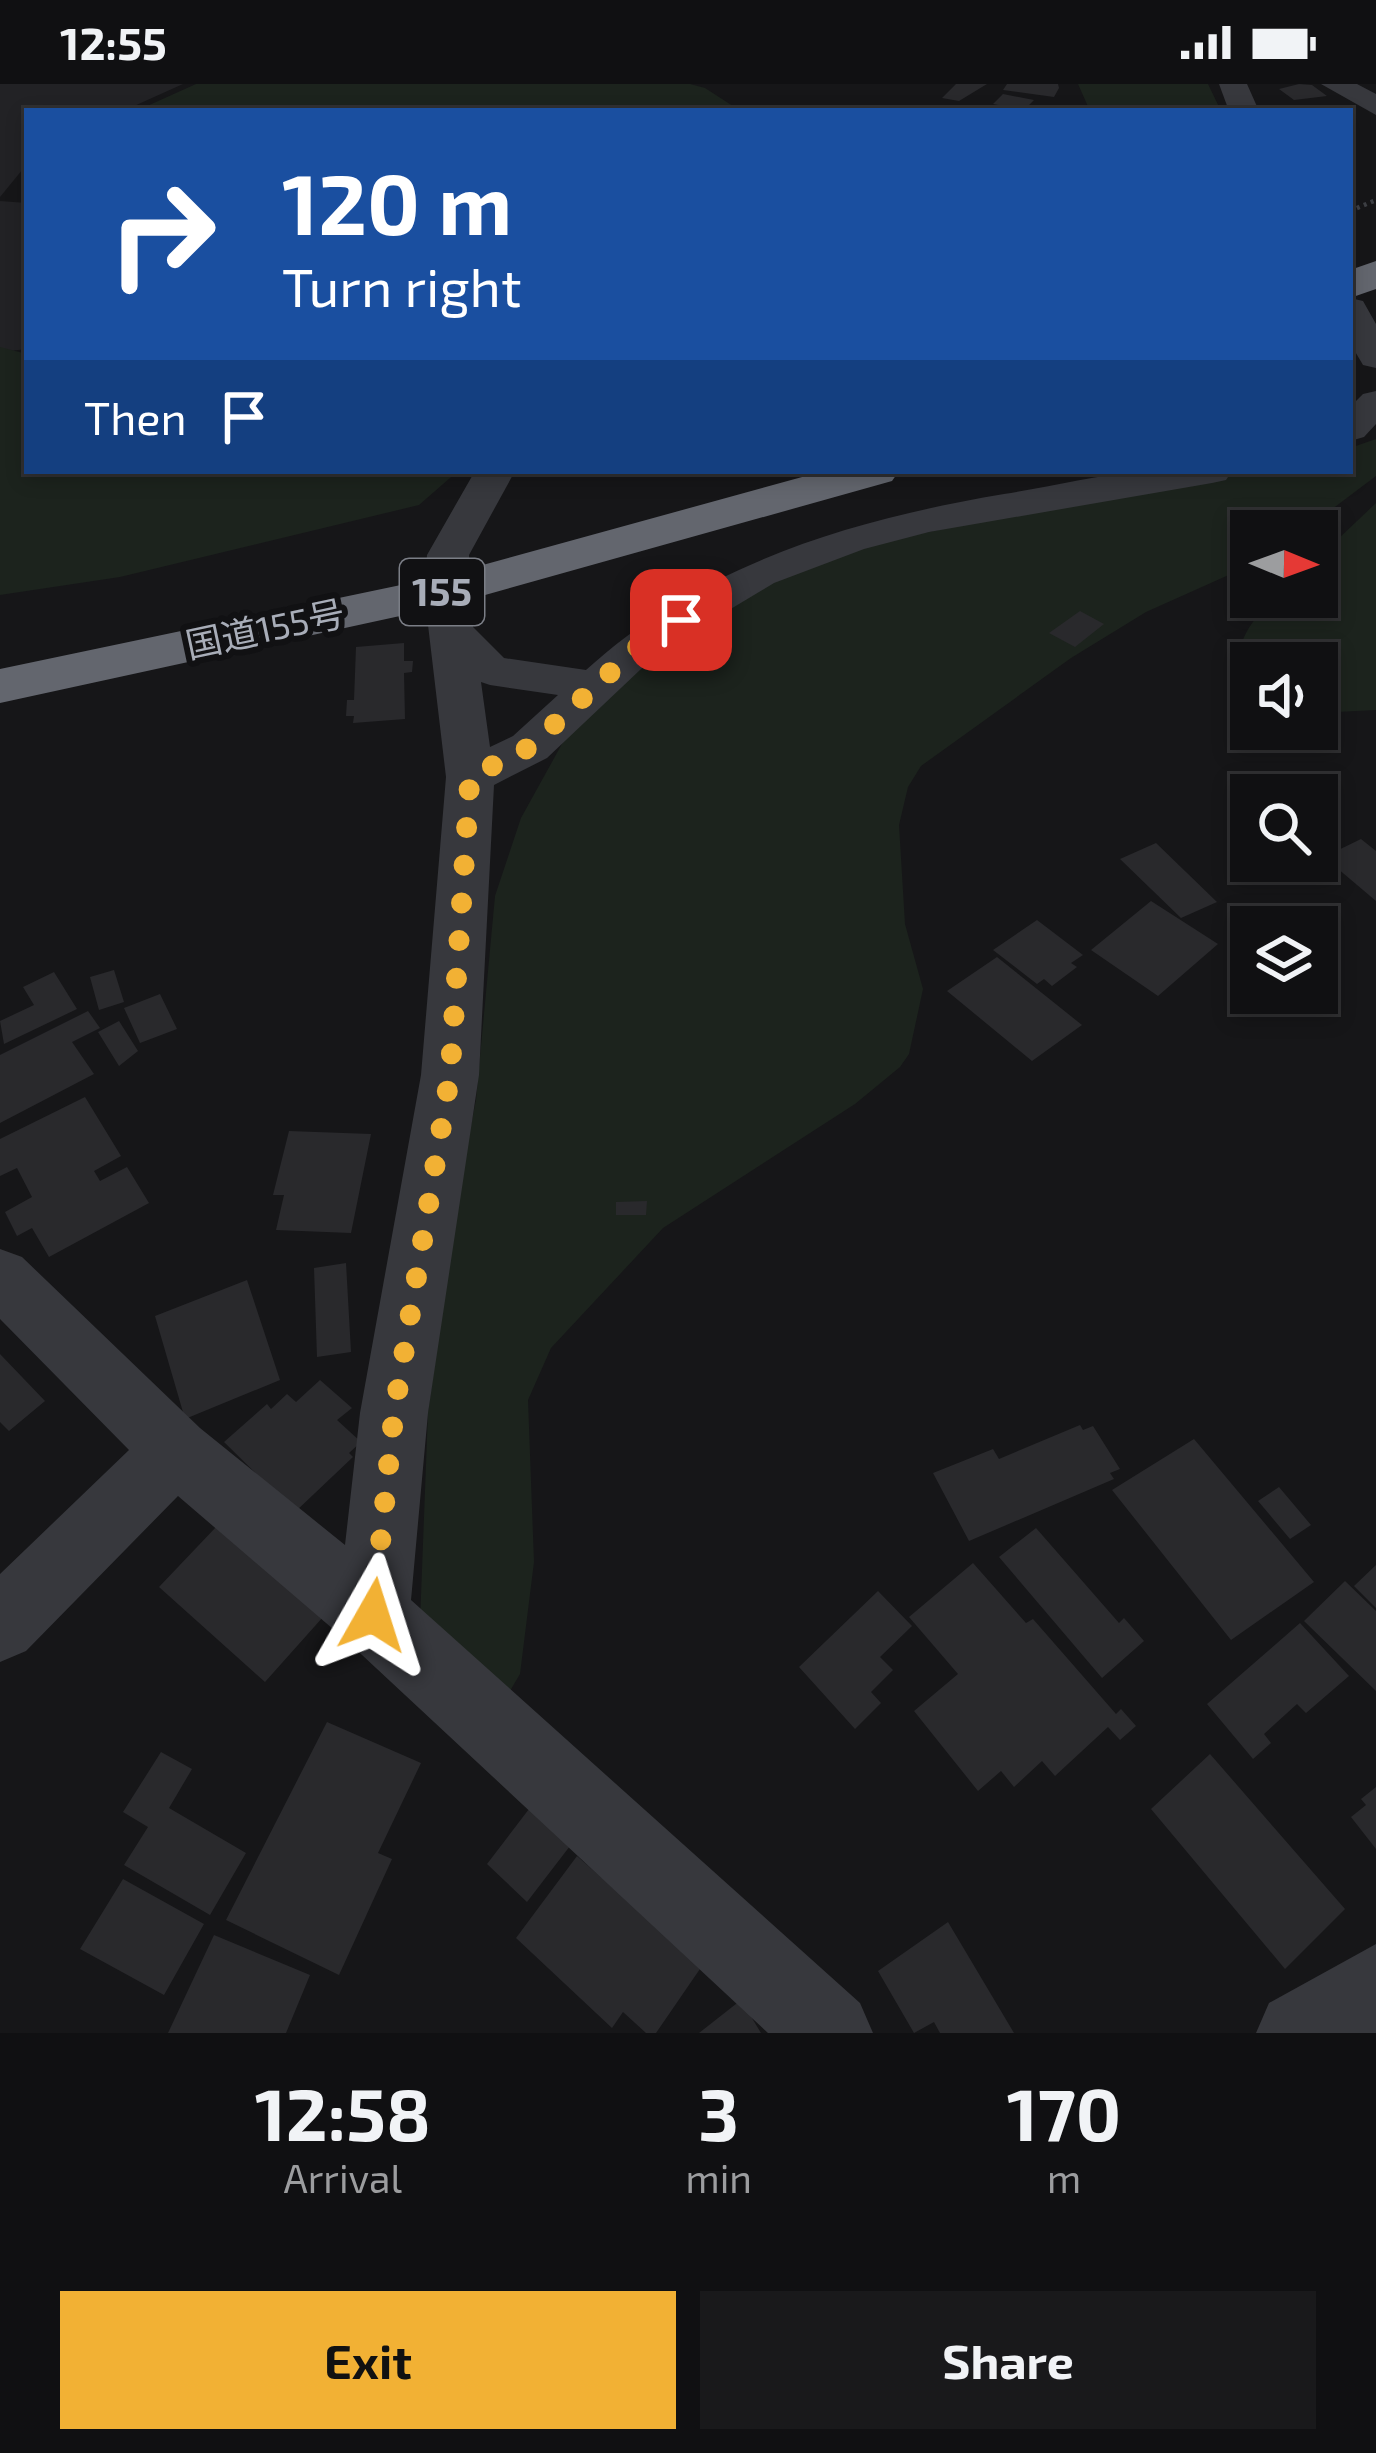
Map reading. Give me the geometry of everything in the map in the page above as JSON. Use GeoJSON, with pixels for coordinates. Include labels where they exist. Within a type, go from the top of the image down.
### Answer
{"type":"FeatureCollection","features":[{"type":"Feature","properties":{"kind":"highway","name":"国道155号"},"geometry":{"type":"LineString","coordinates":[[0,646],[450,594],[738,474]]}},
{"type":"Feature","properties":{"kind":"highway","name":"国道155号"},"geometry":{"type":"LineString","coordinates":[[0,686],[450,594],[866,474]]}},
{"type":"Feature","properties":{"kind":"street"},"geometry":{"type":"LineString","coordinates":[[1335,84],[1376,106]]}},
{"type":"Feature","properties":{"kind":"street"},"geometry":{"type":"LineString","coordinates":[[1353,426],[1376,402]]}},
{"type":"Feature","properties":{"kind":"street"},"geometry":{"type":"LineString","coordinates":[[373,1615],[394,1413],[450,1075],[470,777],[450,594],[493,474]]}},
{"type":"Feature","properties":{"kind":"street"},"geometry":{"type":"LineString","coordinates":[[470,777],[530,747],[643,642],[759,574],[849,540],[927,520],[1195,474]]}},
{"type":"Feature","properties":{"kind":"street"},"geometry":{"type":"LineString","coordinates":[[450,594],[490,670],[596,686]]}},
{"type":"Feature","properties":{"kind":"street"},"geometry":{"type":"LineString","coordinates":[[0,1277],[176,1451],[373,1615],[830,2033]]}},
{"type":"Feature","properties":{"kind":"street"},"geometry":{"type":"LineString","coordinates":[[0,1625],[176,1451]]}},
{"type":"Feature","properties":{"kind":"street"},"geometry":{"type":"LineString","coordinates":[[1299,2033],[1376,1986]]}},
{"type":"Feature","properties":{"kind":"shaded area"},"geometry":{"type":"Polygon","coordinates":[[[0,84],[183,84],[130,108],[24,108],[24,168],[0,197],[0,84]]]}},
{"type":"Feature","properties":{"kind":"shaded area"},"geometry":{"type":"Polygon","coordinates":[[[196,84],[690,84],[736,108],[143,108],[196,84]]]}},
{"type":"Feature","properties":{"kind":"shaded area"},"geometry":{"type":"Polygon","coordinates":[[[1078,84],[1208,84],[1220,108],[1089,108],[1078,84]]]}},
{"type":"Feature","properties":{"kind":"shaded area"},"geometry":{"type":"Polygon","coordinates":[[[0,201],[24,203],[24,349],[0,352],[0,201]]]}},
{"type":"Feature","properties":{"kind":"shaded area"},"geometry":{"type":"Polygon","coordinates":[[[0,347],[24,353],[24,474],[455,474],[419,505],[120,577],[0,595],[0,347]]]}},
{"type":"Feature","properties":{"kind":"shaded area"},"geometry":{"type":"Polygon","coordinates":[[[1376,439],[1376,476],[1331,510],[1230,510],[1230,574],[1146,612],[1071,658],[921,766],[908,787],[899,825],[905,924],[923,989],[909,1054],[855,1104],[663,1228],[551,1348],[528,1400],[534,1562],[520,1674],[507,1696],[420,1622],[428,1412],[476,1100],[495,896],[521,818],[568,733],[656,643],[827,553],[1209,474],[1353,474],[1353,447],[1376,439]]]}},
{"type":"Feature","properties":{"kind":"shaded area"},"geometry":{"type":"Polygon","coordinates":[[[1376,503],[1376,710],[1338,712],[1338,642],[1242,642],[1256,618],[1338,618],[1338,539],[1376,503]]]}},
{"type":"Feature","properties":{"kind":"building"},"geometry":{"type":"Polygon","coordinates":[[[956,84],[987,84],[959,101],[942,98],[956,84]]]}},
{"type":"Feature","properties":{"kind":"building"},"geometry":{"type":"Polygon","coordinates":[[[1007,84],[1058,84],[1059,88],[1054,97],[1003,90],[1007,84]]]}},
{"type":"Feature","properties":{"kind":"building"},"geometry":{"type":"Polygon","coordinates":[[[1312,85],[1327,96],[1294,100],[1279,89],[1312,85]]]}},
{"type":"Feature","properties":{"kind":"building"},"geometry":{"type":"Polygon","coordinates":[[[1003,94],[1034,100],[1026,108],[993,104],[1003,94]]]}},
{"type":"Feature","properties":{"kind":"building"},"geometry":{"type":"Polygon","coordinates":[[[1080,611],[1104,624],[1075,647],[1049,633],[1080,611]]]}},
{"type":"Feature","properties":{"kind":"building"},"geometry":{"type":"Polygon","coordinates":[[[404,643],[404,661],[413,661],[412,672],[404,673],[405,719],[353,723],[354,716],[346,716],[347,700],[354,700],[356,647],[404,643]]]}},
{"type":"Feature","properties":{"kind":"building"},"geometry":{"type":"Polygon","coordinates":[[[1361,839],[1376,851],[1376,901],[1338,869],[1338,850],[1361,839]]]}},
{"type":"Feature","properties":{"kind":"building"},"geometry":{"type":"Polygon","coordinates":[[[1156,843],[1217,902],[1181,918],[1120,859],[1156,843]]]}},
{"type":"Feature","properties":{"kind":"building"},"geometry":{"type":"Polygon","coordinates":[[[1151,901],[1218,944],[1158,996],[1091,950],[1151,901]]]}},
{"type":"Feature","properties":{"kind":"building"},"geometry":{"type":"Polygon","coordinates":[[[1037,920],[1083,955],[1071,963],[1077,967],[1052,986],[1044,979],[1037,984],[993,950],[1037,920]]]}},
{"type":"Feature","properties":{"kind":"building"},"geometry":{"type":"Polygon","coordinates":[[[997,957],[1082,1025],[1032,1061],[947,991],[997,957]]]}},
{"type":"Feature","properties":{"kind":"building"},"geometry":{"type":"Polygon","coordinates":[[[114,970],[124,1002],[99,1010],[90,977],[114,970]]]}},
{"type":"Feature","properties":{"kind":"building"},"geometry":{"type":"Polygon","coordinates":[[[54,972],[77,1009],[4,1044],[0,1021],[34,1005],[23,987],[54,972]]]}},
{"type":"Feature","properties":{"kind":"building"},"geometry":{"type":"Polygon","coordinates":[[[160,994],[177,1029],[140,1043],[124,1008],[160,994]]]}},
{"type":"Feature","properties":{"kind":"building"},"geometry":{"type":"Polygon","coordinates":[[[88,1011],[100,1028],[72,1042],[94,1074],[0,1123],[0,1055],[88,1011]]]}},
{"type":"Feature","properties":{"kind":"building"},"geometry":{"type":"Polygon","coordinates":[[[119,1021],[138,1051],[119,1066],[98,1032],[119,1021]]]}},
{"type":"Feature","properties":{"kind":"building"},"geometry":{"type":"Polygon","coordinates":[[[85,1097],[121,1156],[94,1171],[100,1181],[127,1167],[149,1203],[49,1257],[32,1228],[17,1236],[5,1212],[32,1197],[17,1168],[0,1176],[0,1139],[85,1097]]]}},
{"type":"Feature","properties":{"kind":"building"},"geometry":{"type":"Polygon","coordinates":[[[289,1131],[371,1134],[351,1233],[276,1230],[284,1195],[273,1195],[289,1131]]]}},
{"type":"Feature","properties":{"kind":"building"},"geometry":{"type":"Polygon","coordinates":[[[647,1201],[646,1215],[616,1215],[616,1202],[647,1201]]]}},
{"type":"Feature","properties":{"kind":"building"},"geometry":{"type":"Polygon","coordinates":[[[346,1263],[351,1352],[317,1357],[314,1268],[346,1263]]]}},
{"type":"Feature","properties":{"kind":"building"},"geometry":{"type":"Polygon","coordinates":[[[247,1280],[280,1380],[185,1419],[155,1316],[247,1280]]]}},
{"type":"Feature","properties":{"kind":"building"},"geometry":{"type":"Polygon","coordinates":[[[0,1354],[45,1401],[9,1431],[0,1422],[0,1354]]]}},
{"type":"Feature","properties":{"kind":"building"},"geometry":{"type":"Polygon","coordinates":[[[320,1380],[352,1408],[337,1420],[361,1442],[349,1453],[353,1457],[295,1512],[224,1442],[267,1404],[271,1409],[287,1394],[296,1402],[320,1380]]]}},
{"type":"Feature","properties":{"kind":"building"},"geometry":{"type":"Polygon","coordinates":[[[1080,1425],[1083,1430],[1093,1426],[1120,1469],[1110,1473],[1114,1479],[969,1541],[933,1473],[993,1449],[999,1459],[1080,1425]]]}},
{"type":"Feature","properties":{"kind":"building"},"geometry":{"type":"Polygon","coordinates":[[[1194,1439],[1314,1582],[1231,1640],[1112,1490],[1194,1439]]]}},
{"type":"Feature","properties":{"kind":"building"},"geometry":{"type":"Polygon","coordinates":[[[1279,1487],[1311,1525],[1290,1539],[1258,1501],[1279,1487]]]}},
{"type":"Feature","properties":{"kind":"building"},"geometry":{"type":"Polygon","coordinates":[[[217,1526],[323,1617],[265,1682],[159,1587],[217,1526]]]}},
{"type":"Feature","properties":{"kind":"building"},"geometry":{"type":"Polygon","coordinates":[[[1036,1528],[1119,1623],[1124,1618],[1144,1641],[1102,1678],[999,1557],[1036,1528]]]}},
{"type":"Feature","properties":{"kind":"building"},"geometry":{"type":"Polygon","coordinates":[[[973,1563],[1026,1623],[1033,1619],[1116,1714],[1121,1709],[1136,1726],[1120,1740],[1108,1727],[1055,1776],[1042,1761],[1014,1787],[1001,1771],[978,1791],[914,1711],[958,1674],[909,1617],[973,1563]]]}},
{"type":"Feature","properties":{"kind":"building"},"geometry":{"type":"Polygon","coordinates":[[[1376,1565],[1376,1608],[1354,1586],[1376,1565]]]}},
{"type":"Feature","properties":{"kind":"building"},"geometry":{"type":"Polygon","coordinates":[[[1345,1581],[1376,1611],[1376,1691],[1304,1621],[1345,1581]]]}},
{"type":"Feature","properties":{"kind":"building"},"geometry":{"type":"Polygon","coordinates":[[[878,1591],[912,1626],[880,1657],[893,1670],[871,1692],[881,1703],[855,1729],[799,1667],[878,1591]]]}},
{"type":"Feature","properties":{"kind":"building"},"geometry":{"type":"Polygon","coordinates":[[[1300,1623],[1349,1676],[1306,1713],[1297,1704],[1264,1734],[1271,1743],[1253,1759],[1207,1704],[1300,1623]]]}},
{"type":"Feature","properties":{"kind":"building"},"geometry":{"type":"Polygon","coordinates":[[[327,1722],[421,1763],[378,1853],[392,1859],[339,1975],[226,1920],[327,1722]]]}},
{"type":"Feature","properties":{"kind":"building"},"geometry":{"type":"Polygon","coordinates":[[[161,1752],[192,1769],[169,1808],[246,1853],[210,1915],[124,1865],[148,1827],[123,1812],[161,1752]]]}},
{"type":"Feature","properties":{"kind":"building"},"geometry":{"type":"Polygon","coordinates":[[[1210,1754],[1345,1909],[1285,1969],[1151,1809],[1210,1754]]]}},
{"type":"Feature","properties":{"kind":"building"},"geometry":{"type":"Polygon","coordinates":[[[1376,1787],[1376,1849],[1351,1817],[1366,1805],[1361,1799],[1376,1787]]]}},
{"type":"Feature","properties":{"kind":"building"},"geometry":{"type":"Polygon","coordinates":[[[529,1809],[570,1846],[527,1902],[487,1864],[529,1809]]]}},
{"type":"Feature","properties":{"kind":"building"},"geometry":{"type":"Polygon","coordinates":[[[577,1856],[702,1966],[656,2033],[646,2033],[623,2012],[612,2028],[516,1938],[577,1856]]]}},
{"type":"Feature","properties":{"kind":"building"},"geometry":{"type":"Polygon","coordinates":[[[123,1879],[204,1924],[164,1995],[80,1949],[123,1879]]]}},
{"type":"Feature","properties":{"kind":"building"},"geometry":{"type":"Polygon","coordinates":[[[948,1922],[1014,2033],[940,2033],[934,2022],[914,2033],[878,1971],[948,1922]]]}},
{"type":"Feature","properties":{"kind":"building"},"geometry":{"type":"Polygon","coordinates":[[[214,1935],[310,1975],[286,2033],[168,2033],[214,1935]]]}},
{"type":"Feature","properties":{"kind":"building"},"geometry":{"type":"Polygon","coordinates":[[[741,2000],[761,2033],[699,2033],[741,2000]]]}},
{"type":"Feature","properties":{"kind":"route"},"geometry":{"type":"LineString","coordinates":[[373,1615],[394,1413],[450,1075],[470,777],[530,747],[643,642],[681,620]]}}]}
